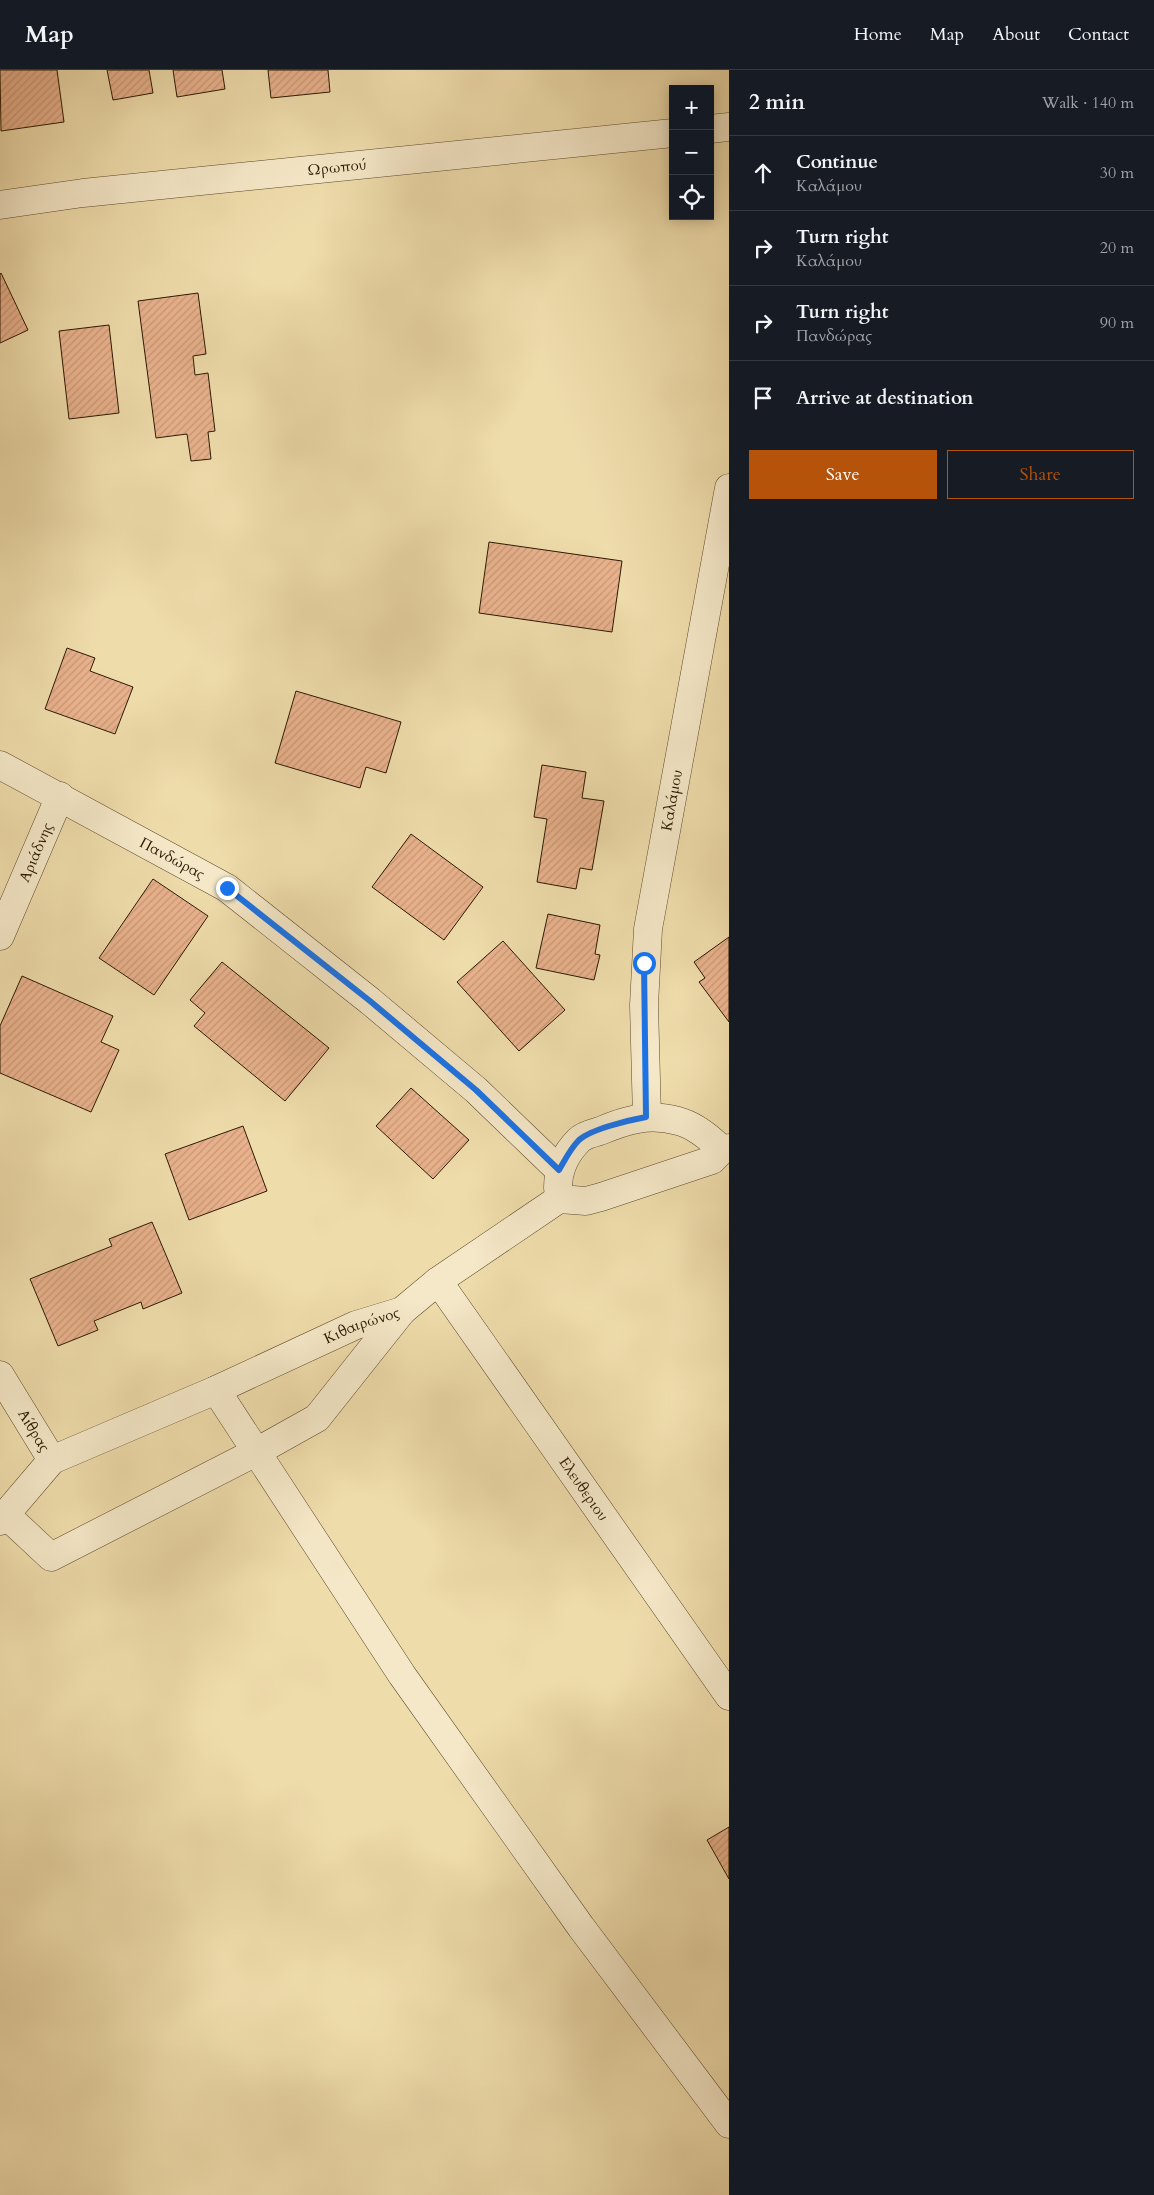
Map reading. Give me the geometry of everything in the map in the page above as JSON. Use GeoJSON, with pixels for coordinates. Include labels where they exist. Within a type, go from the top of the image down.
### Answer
{"type":"FeatureCollection","features":[{"type":"Feature","properties":{"kind":"street"},"geometry":{"type":"LineString","coordinates":[[714,129],[729,127]]}},
{"type":"Feature","properties":{"kind":"street","name":"Ωρωπού"},"geometry":{"type":"LineString","coordinates":[[0,205],[83,193],[669,133]]}},
{"type":"Feature","properties":{"kind":"street","name":"Καλάμου"},"geometry":{"type":"LineString","coordinates":[[646,1117],[644,988],[648,929],[729,488]]}},
{"type":"Feature","properties":{"kind":"street","name":"Πανδώρας"},"geometry":{"type":"LineString","coordinates":[[0,765],[227,888],[370,1001],[476,1090],[559,1170]]}},
{"type":"Feature","properties":{"kind":"street","name":"Αριάδνης"},"geometry":{"type":"LineString","coordinates":[[0,936],[60,796]]}},
{"type":"Feature","properties":{"kind":"street"},"geometry":{"type":"LineString","coordinates":[[646,1117],[679,1121],[709,1137],[725,1149],[704,1164],[601,1197],[586,1201],[559,1199],[559,1170],[571,1149],[581,1138],[620,1122],[646,1117]]}},
{"type":"Feature","properties":{"kind":"street","name":"Κιθαιρώνος"},"geometry":{"type":"LineString","coordinates":[[3,1518],[52,1460],[216,1390],[356,1325],[402,1311],[438,1281],[559,1199]]}},
{"type":"Feature","properties":{"kind":"street","name":"Ελευθεριου"},"geometry":{"type":"LineString","coordinates":[[438,1281],[729,1696]]}},
{"type":"Feature","properties":{"kind":"street"},"geometry":{"type":"LineString","coordinates":[[3,1518],[51,1557],[258,1451],[318,1418],[402,1311]]}},
{"type":"Feature","properties":{"kind":"street","name":"Αίθρας"},"geometry":{"type":"LineString","coordinates":[[0,1374],[52,1460]]}},
{"type":"Feature","properties":{"kind":"street"},"geometry":{"type":"LineString","coordinates":[[216,1390],[258,1451],[402,1675],[581,1927],[729,2124]]}},
{"type":"Feature","properties":{"kind":"building"},"geometry":{"type":"Polygon","coordinates":[[[0,70],[57,70],[64,122],[1,131],[0,70]]]}},
{"type":"Feature","properties":{"kind":"building"},"geometry":{"type":"Polygon","coordinates":[[[107,70],[149,70],[153,93],[113,100],[107,70]]]}},
{"type":"Feature","properties":{"kind":"building"},"geometry":{"type":"Polygon","coordinates":[[[173,70],[222,70],[225,89],[177,97],[173,70]]]}},
{"type":"Feature","properties":{"kind":"building"},"geometry":{"type":"Polygon","coordinates":[[[268,70],[328,70],[330,92],[271,98],[268,70]]]}},
{"type":"Feature","properties":{"kind":"building"},"geometry":{"type":"Polygon","coordinates":[[[0,274],[28,330],[0,343],[0,274]]]}},
{"type":"Feature","properties":{"kind":"building"},"geometry":{"type":"Polygon","coordinates":[[[198,293],[206,354],[193,356],[195,375],[208,373],[215,431],[208,432],[211,459],[191,461],[187,434],[156,438],[138,301],[198,293]]]}},
{"type":"Feature","properties":{"kind":"building"},"geometry":{"type":"Polygon","coordinates":[[[109,325],[119,413],[69,419],[59,331],[109,325]]]}},
{"type":"Feature","properties":{"kind":"building"},"geometry":{"type":"Polygon","coordinates":[[[489,542],[622,561],[612,632],[479,613],[489,542]]]}},
{"type":"Feature","properties":{"kind":"building"},"geometry":{"type":"Polygon","coordinates":[[[67,648],[95,658],[90,671],[133,687],[115,734],[45,709],[67,648]]]}},
{"type":"Feature","properties":{"kind":"building"},"geometry":{"type":"Polygon","coordinates":[[[296,691],[401,722],[386,773],[366,767],[360,788],[275,763],[296,691]]]}},
{"type":"Feature","properties":{"kind":"building"},"geometry":{"type":"Polygon","coordinates":[[[542,765],[586,772],[582,798],[604,801],[592,870],[580,868],[576,889],[537,882],[547,819],[534,817],[542,765]]]}},
{"type":"Feature","properties":{"kind":"building"},"geometry":{"type":"Polygon","coordinates":[[[411,834],[483,887],[444,940],[372,887],[411,834]]]}},
{"type":"Feature","properties":{"kind":"building"},"geometry":{"type":"Polygon","coordinates":[[[153,879],[208,916],[154,995],[99,958],[153,879]]]}},
{"type":"Feature","properties":{"kind":"building"},"geometry":{"type":"Polygon","coordinates":[[[548,914],[600,925],[595,954],[600,955],[594,980],[536,968],[548,914]]]}},
{"type":"Feature","properties":{"kind":"building"},"geometry":{"type":"Polygon","coordinates":[[[729,937],[729,1022],[699,982],[705,978],[694,962],[729,937]]]}},
{"type":"Feature","properties":{"kind":"building"},"geometry":{"type":"Polygon","coordinates":[[[503,941],[565,1010],[519,1051],[457,982],[503,941]]]}},
{"type":"Feature","properties":{"kind":"building"},"geometry":{"type":"Polygon","coordinates":[[[222,962],[329,1048],[285,1101],[194,1026],[205,1013],[190,1000],[222,962]]]}},
{"type":"Feature","properties":{"kind":"building"},"geometry":{"type":"Polygon","coordinates":[[[22,976],[113,1016],[101,1042],[119,1050],[91,1112],[0,1073],[0,1026],[22,976]]]}},
{"type":"Feature","properties":{"kind":"building"},"geometry":{"type":"Polygon","coordinates":[[[411,1088],[469,1140],[433,1179],[376,1126],[411,1088]]]}},
{"type":"Feature","properties":{"kind":"building"},"geometry":{"type":"Polygon","coordinates":[[[243,1126],[267,1191],[189,1220],[165,1154],[243,1126]]]}},
{"type":"Feature","properties":{"kind":"building"},"geometry":{"type":"Polygon","coordinates":[[[152,1222],[182,1293],[143,1309],[141,1302],[94,1321],[98,1330],[58,1346],[30,1279],[112,1246],[109,1239],[152,1222]]]}},
{"type":"Feature","properties":{"kind":"building"},"geometry":{"type":"Polygon","coordinates":[[[729,1827],[729,1879],[707,1840],[729,1827]]]}},
{"type":"Feature","properties":{"kind":"route"},"geometry":{"type":"LineString","coordinates":[[227,888],[370,1001],[476,1090],[559,1170],[571,1149],[581,1138],[620,1122],[646,1117],[644,963]]}}]}
